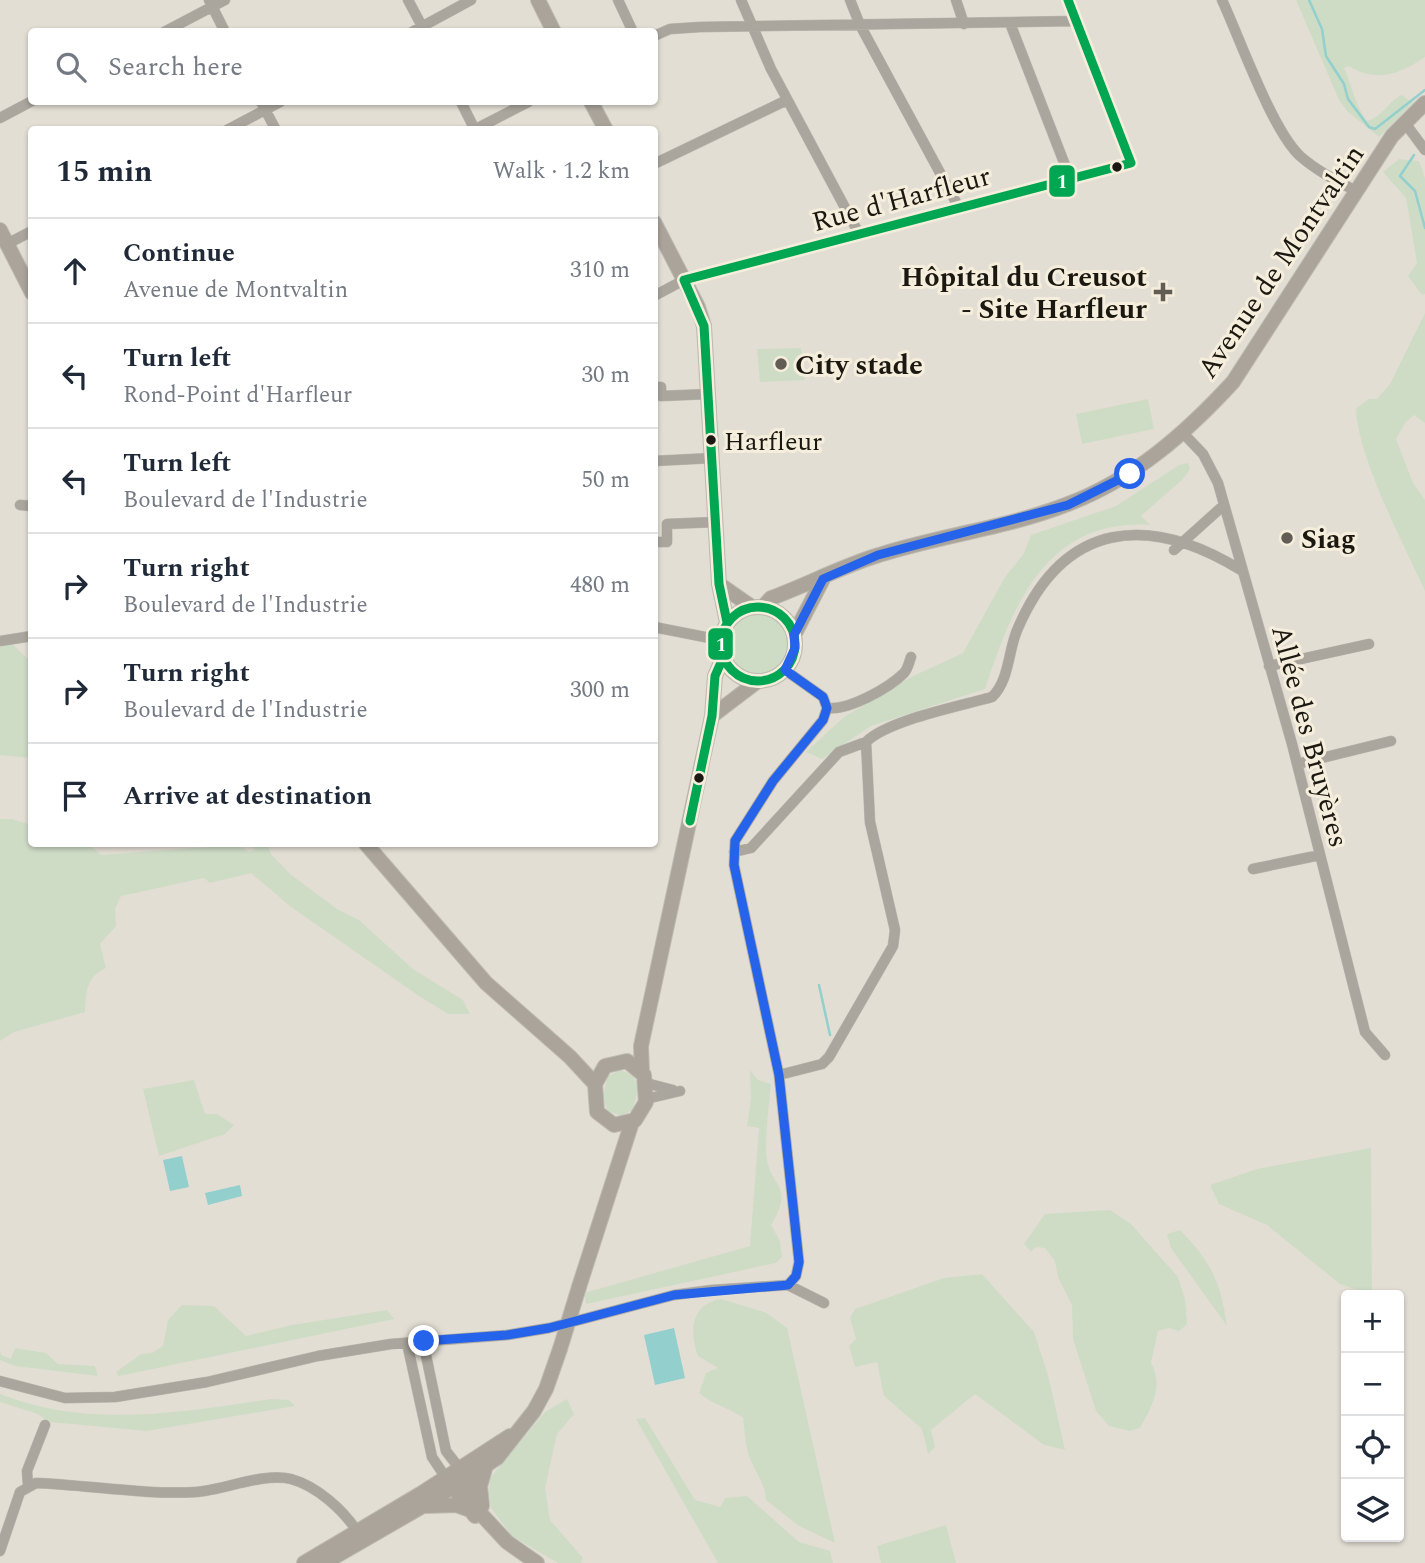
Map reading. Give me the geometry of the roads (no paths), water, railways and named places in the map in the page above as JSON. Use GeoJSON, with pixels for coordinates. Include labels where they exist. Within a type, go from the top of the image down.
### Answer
{"type":"FeatureCollection","features":[{"type":"Feature","properties":{"kind":"street"},"geometry":{"type":"LineString","coordinates":[[170,28],[211,3],[225,0]]}},
{"type":"Feature","properties":{"kind":"street"},"geometry":{"type":"LineString","coordinates":[[408,0],[419,28]]}},
{"type":"Feature","properties":{"kind":"street"},"geometry":{"type":"LineString","coordinates":[[423,28],[471,0]]}},
{"type":"Feature","properties":{"kind":"street"},"geometry":{"type":"LineString","coordinates":[[538,0],[552,28]]}},
{"type":"Feature","properties":{"kind":"street"},"geometry":{"type":"LineString","coordinates":[[618,0],[631,28]]}},
{"type":"Feature","properties":{"kind":"street"},"geometry":{"type":"LineString","coordinates":[[741,0],[787,100],[858,232]]}},
{"type":"Feature","properties":{"kind":"street"},"geometry":{"type":"LineString","coordinates":[[850,0],[860,25],[958,206]]}},
{"type":"Feature","properties":{"kind":"street"},"geometry":{"type":"LineString","coordinates":[[956,0],[964,24]]}},
{"type":"Feature","properties":{"kind":"street"},"geometry":{"type":"LineString","coordinates":[[658,34],[670,29],[751,26],[1076,20],[1068,0]]}},
{"type":"Feature","properties":{"kind":"street"},"geometry":{"type":"LineString","coordinates":[[1222,0],[1280,129],[1299,155],[1325,175],[1356,191]]}},
{"type":"Feature","properties":{"kind":"street"},"geometry":{"type":"LineString","coordinates":[[211,3],[223,28]]}},
{"type":"Feature","properties":{"kind":"street","name":"Rue d'Harfleur"},"geometry":{"type":"LineString","coordinates":[[658,294],[684,280],[858,232],[1130,163],[1076,20]]}},
{"type":"Feature","properties":{"kind":"street"},"geometry":{"type":"LineString","coordinates":[[1010,23],[1070,178]]}},
{"type":"Feature","properties":{"kind":"street"},"geometry":{"type":"LineString","coordinates":[[658,162],[787,100]]}},
{"type":"Feature","properties":{"kind":"street"},"geometry":{"type":"LineString","coordinates":[[0,118],[28,103]]}},
{"type":"Feature","properties":{"kind":"street","name":"Avenue de Montvaltin"},"geometry":{"type":"LineString","coordinates":[[758,607],[771,598],[878,555],[1068,505],[1130,474],[1182,432],[1233,382],[1392,136],[1425,103]]}},
{"type":"Feature","properties":{"kind":"street"},"geometry":{"type":"LineString","coordinates":[[233,126],[263,105],[274,126]]}},
{"type":"Feature","properties":{"kind":"street"},"geometry":{"type":"LineString","coordinates":[[462,105],[473,126]]}},
{"type":"Feature","properties":{"kind":"street"},"geometry":{"type":"LineString","coordinates":[[480,126],[522,105]]}},
{"type":"Feature","properties":{"kind":"street"},"geometry":{"type":"LineString","coordinates":[[593,105],[604,126]]}},
{"type":"Feature","properties":{"kind":"street"},"geometry":{"type":"LineString","coordinates":[[1405,123],[1425,150]]}},
{"type":"Feature","properties":{"kind":"street"},"geometry":{"type":"LineString","coordinates":[[0,223],[7,244]]}},
{"type":"Feature","properties":{"kind":"street"},"geometry":{"type":"LineString","coordinates":[[0,230],[28,285]]}},
{"type":"Feature","properties":{"kind":"street"},"geometry":{"type":"LineString","coordinates":[[658,230],[704,326],[719,584],[727,622]]}},
{"type":"Feature","properties":{"kind":"street"},"geometry":{"type":"LineString","coordinates":[[7,244],[28,233]]}},
{"type":"Feature","properties":{"kind":"street"},"geometry":{"type":"LineString","coordinates":[[658,387],[661,387],[661,396],[709,394]]}},
{"type":"Feature","properties":{"kind":"street","name":"Allée des Bruyères"},"geometry":{"type":"LineString","coordinates":[[1182,432],[1203,454],[1218,483],[1297,764],[1365,1032],[1385,1055]]}},
{"type":"Feature","properties":{"kind":"street"},"geometry":{"type":"LineString","coordinates":[[658,461],[713,458]]}},
{"type":"Feature","properties":{"kind":"street"},"geometry":{"type":"LineString","coordinates":[[20,505],[28,506]]}},
{"type":"Feature","properties":{"kind":"street"},"geometry":{"type":"LineString","coordinates":[[1174,550],[1224,505]]}},
{"type":"Feature","properties":{"kind":"street"},"geometry":{"type":"LineString","coordinates":[[658,542],[667,542],[667,524],[716,522]]}},
{"type":"Feature","properties":{"kind":"street"},"geometry":{"type":"LineString","coordinates":[[734,852],[751,848],[839,752],[866,742],[874,734],[891,727],[992,697],[1001,685],[1017,630],[1036,592],[1045,578],[1078,550],[1118,536],[1142,535],[1185,541],[1208,550],[1241,570]]}},
{"type":"Feature","properties":{"kind":"street"},"geometry":{"type":"LineString","coordinates":[[794,635],[823,579]]}},
{"type":"Feature","properties":{"kind":"street"},"geometry":{"type":"LineString","coordinates":[[719,584],[758,607],[783,616],[794,635],[795,648],[785,670],[768,680],[758,681],[737,675],[723,658],[720,640],[727,622],[742,610],[758,607]]}},
{"type":"Feature","properties":{"kind":"street"},"geometry":{"type":"LineString","coordinates":[[658,627],[720,640]]}},
{"type":"Feature","properties":{"kind":"street"},"geometry":{"type":"LineString","coordinates":[[0,641],[28,637]]}},
{"type":"Feature","properties":{"kind":"street"},"geometry":{"type":"LineString","coordinates":[[1269,666],[1369,644]]}},
{"type":"Feature","properties":{"kind":"street"},"geometry":{"type":"LineString","coordinates":[[827,708],[841,710],[866,697],[906,672],[911,657]]}},
{"type":"Feature","properties":{"kind":"street"},"geometry":{"type":"LineString","coordinates":[[463,1473],[497,1458],[546,1390],[622,1150],[632,1122],[640,1115],[646,1099],[641,1046],[712,716],[715,676],[723,658]]}},
{"type":"Feature","properties":{"kind":"street"},"geometry":{"type":"LineString","coordinates":[[785,670],[823,697],[827,708],[823,720],[773,781],[735,841],[734,865],[779,1075],[799,1262],[796,1276],[788,1285]]}},
{"type":"Feature","properties":{"kind":"street"},"geometry":{"type":"LineString","coordinates":[[712,716],[758,681]]}},
{"type":"Feature","properties":{"kind":"street"},"geometry":{"type":"LineString","coordinates":[[1297,764],[1391,741]]}},
{"type":"Feature","properties":{"kind":"street"},"geometry":{"type":"LineString","coordinates":[[779,1075],[821,1064],[829,1056],[893,946],[895,930],[870,822],[866,742]]}},
{"type":"Feature","properties":{"kind":"street"},"geometry":{"type":"LineString","coordinates":[[369,847],[486,983],[570,1057],[595,1084]]}},
{"type":"Feature","properties":{"kind":"street"},"geometry":{"type":"LineString","coordinates":[[1253,869],[1320,855]]}},
{"type":"Feature","properties":{"kind":"street"},"geometry":{"type":"LineString","coordinates":[[626,1062],[641,1046]]}},
{"type":"Feature","properties":{"kind":"street"},"geometry":{"type":"LineString","coordinates":[[570,1057],[603,1068]]}},
{"type":"Feature","properties":{"kind":"street"},"geometry":{"type":"LineString","coordinates":[[622,1150],[611,1124],[601,1118],[596,1109],[595,1084],[603,1068],[612,1062],[626,1062],[644,1077],[680,1091],[646,1099]]}},
{"type":"Feature","properties":{"kind":"street"},"geometry":{"type":"LineString","coordinates":[[611,1124],[632,1122]]}},
{"type":"Feature","properties":{"kind":"street"},"geometry":{"type":"LineString","coordinates":[[0,1381],[65,1398],[115,1397],[207,1382],[318,1356],[407,1342],[507,1335],[549,1328],[674,1295],[788,1285],[824,1303]]}},
{"type":"Feature","properties":{"kind":"street"},"geometry":{"type":"LineString","coordinates":[[424,1341],[446,1451],[463,1473],[481,1514],[500,1535],[537,1563]]}},
{"type":"Feature","properties":{"kind":"street"},"geometry":{"type":"LineString","coordinates":[[407,1342],[432,1457],[471,1511],[489,1531],[500,1535]]}},
{"type":"Feature","properties":{"kind":"street"},"geometry":{"type":"LineString","coordinates":[[28,1485],[27,1471],[45,1425]]}},
{"type":"Feature","properties":{"kind":"street"},"geometry":{"type":"LineString","coordinates":[[304,1563],[449,1482],[518,1432]]}},
{"type":"Feature","properties":{"kind":"street"},"geometry":{"type":"LineString","coordinates":[[486,1465],[480,1496],[489,1523]]}},
{"type":"Feature","properties":{"kind":"street"},"geometry":{"type":"LineString","coordinates":[[0,1551],[20,1492],[28,1485],[52,1483],[197,1492],[272,1478],[289,1478],[326,1498],[349,1519],[357,1531]]}},
{"type":"Feature","properties":{"kind":"street"},"geometry":{"type":"LineString","coordinates":[[324,1563],[423,1506],[449,1482]]}},
{"type":"Feature","properties":{"kind":"street"},"geometry":{"type":"LineString","coordinates":[[423,1506],[456,1505],[471,1511]]}},
{"type":"Feature","properties":{"kind":"water"},"geometry":{"type":"Polygon","coordinates":[[[182,1156],[189,1187],[170,1191],[163,1160],[182,1156]]]}},
{"type":"Feature","properties":{"kind":"water"},"geometry":{"type":"Polygon","coordinates":[[[240,1185],[242,1196],[208,1205],[205,1193],[240,1185]]]}},
{"type":"Feature","properties":{"kind":"water"},"geometry":{"type":"Polygon","coordinates":[[[674,1328],[685,1378],[655,1385],[644,1335],[674,1328]]]}},
{"type":"Feature","properties":{"kind":"waterway"},"geometry":{"type":"LineString","coordinates":[[1309,0],[1322,29],[1326,56],[1344,84],[1348,99],[1369,127],[1375,129],[1425,90]]}},
{"type":"Feature","properties":{"kind":"waterway"},"geometry":{"type":"LineString","coordinates":[[1414,155],[1400,176],[1415,191],[1425,228]]}},
{"type":"Feature","properties":{"kind":"waterway"},"geometry":{"type":"LineString","coordinates":[[819,985],[830,1035]]}},
{"type":"Feature","properties":{"kind":"place","name":"Hôpital du Creusot - Site Harfleur"},"geometry":{"type":"Point","coordinates":[1163,292]}},
{"type":"Feature","properties":{"kind":"place","name":"City stade"},"geometry":{"type":"Point","coordinates":[781,364]}},
{"type":"Feature","properties":{"kind":"place","name":"Harfleur"},"geometry":{"type":"Point","coordinates":[711,440]}},
{"type":"Feature","properties":{"kind":"place","name":"Siag"},"geometry":{"type":"Point","coordinates":[1287,538]}}]}
